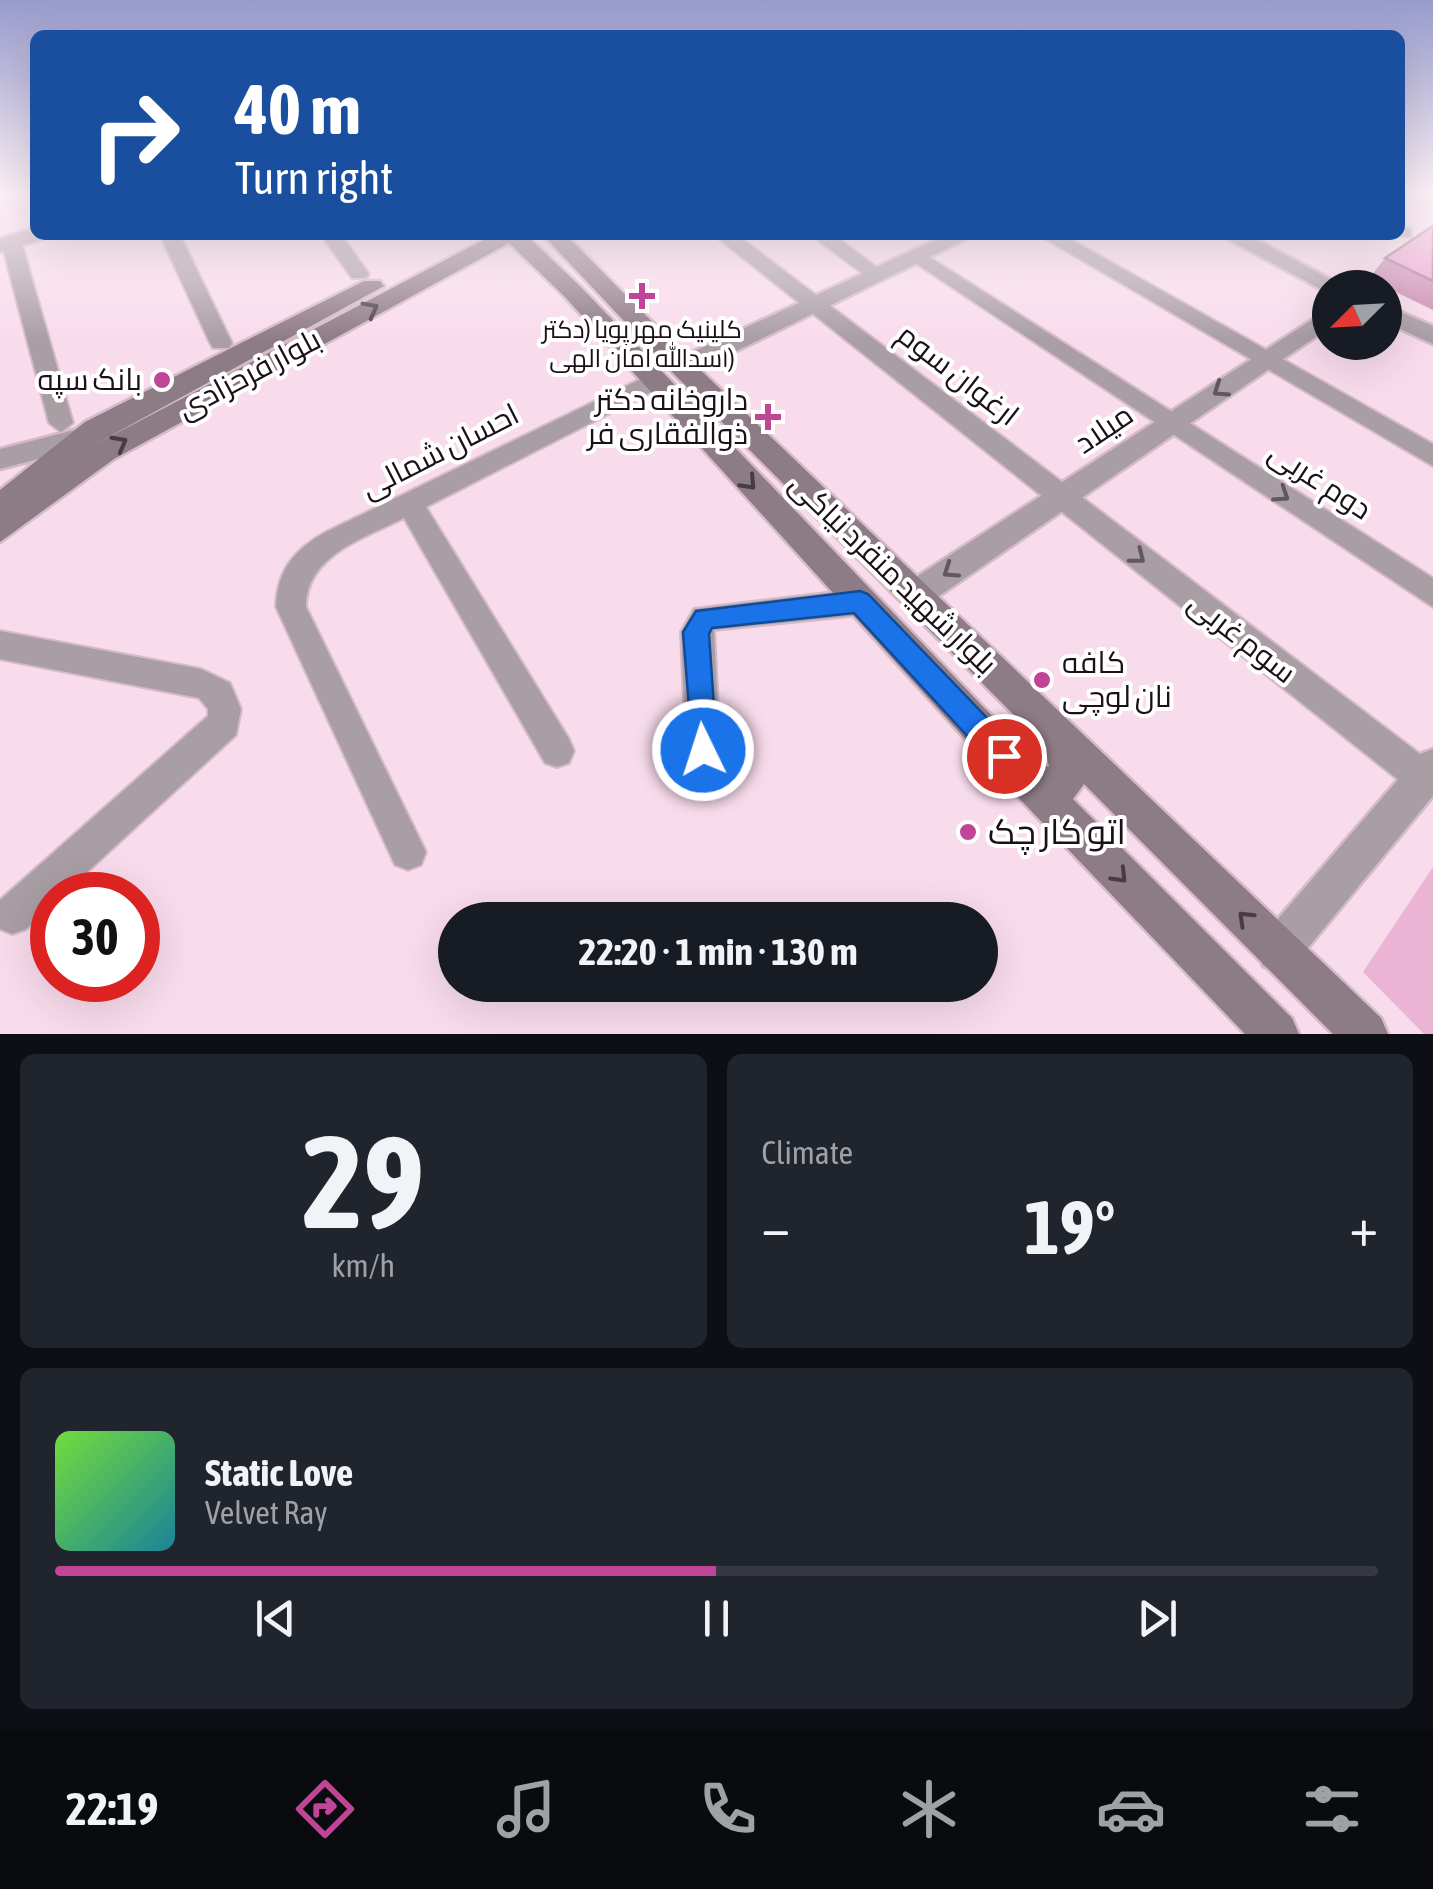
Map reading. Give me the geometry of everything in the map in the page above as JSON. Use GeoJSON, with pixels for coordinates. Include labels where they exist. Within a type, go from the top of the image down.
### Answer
{"type":"FeatureCollection","features":[{"type":"Feature","properties":{"kind":"main road","name":"بلوار فرحزادی"},"geometry":{"type":"LineString","coordinates":[[0,530],[80,469],[413,276],[457,243]]}},
{"type":"Feature","properties":{"kind":"main road","name":"بلوار فرحزادی"},"geometry":{"type":"LineString","coordinates":[[0,506],[36,475],[72,430],[491,243]]}},
{"type":"Feature","properties":{"kind":"main road","name":"بلوار شهید منفرد نیاکی"},"geometry":{"type":"LineString","coordinates":[[520,243],[914,595],[1365,1034]]}},
{"type":"Feature","properties":{"kind":"main road","name":"بلوار شهید منفرد نیاکی"},"geometry":{"type":"LineString","coordinates":[[561,243],[860,602],[1028,781],[1276,1034]]}},
{"type":"Feature","properties":{"kind":"main road"},"geometry":{"type":"LineString","coordinates":[[1028,781],[1046,788],[1062,786],[1069,779],[1071,770],[1061,738]]}},
{"type":"Feature","properties":{"kind":"street"},"geometry":{"type":"LineString","coordinates":[[0,459],[72,430],[6,243]]}},
{"type":"Feature","properties":{"kind":"street"},"geometry":{"type":"LineString","coordinates":[[174,243],[220,343]]}},
{"type":"Feature","properties":{"kind":"street"},"geometry":{"type":"LineString","coordinates":[[337,243],[359,274]]}},
{"type":"Feature","properties":{"kind":"street","name":"ارغوان سوم"},"geometry":{"type":"LineString","coordinates":[[735,243],[1061,497]]}},
{"type":"Feature","properties":{"kind":"street"},"geometry":{"type":"LineString","coordinates":[[832,243],[877,275]]}},
{"type":"Feature","properties":{"kind":"street"},"geometry":{"type":"LineString","coordinates":[[668,374],[946,243]]}},
{"type":"Feature","properties":{"kind":"street"},"geometry":{"type":"LineString","coordinates":[[1064,243],[1433,456]]}},
{"type":"Feature","properties":{"kind":"street"},"geometry":{"type":"LineString","coordinates":[[1247,243],[1312,276]]}},
{"type":"Feature","properties":{"kind":"street","name":"دوم غربی"},"geometry":{"type":"LineString","coordinates":[[918,256],[1433,594]]}},
{"type":"Feature","properties":{"kind":"street"},"geometry":{"type":"LineString","coordinates":[[1402,320],[1433,336]]}},
{"type":"Feature","properties":{"kind":"street","name":"میلاد"},"geometry":{"type":"LineString","coordinates":[[914,595],[1312,328]]}},
{"type":"Feature","properties":{"kind":"street","name":"احسان شمالی"},"geometry":{"type":"LineString","coordinates":[[408,852],[291,607],[292,577],[315,551],[668,374]]}},
{"type":"Feature","properties":{"kind":"street"},"geometry":{"type":"LineString","coordinates":[[0,485],[80,469]]}},
{"type":"Feature","properties":{"kind":"street","name":"سوم غربی"},"geometry":{"type":"LineString","coordinates":[[1061,497],[1428,773]]}},
{"type":"Feature","properties":{"kind":"street"},"geometry":{"type":"LineString","coordinates":[[410,502],[557,751]]}},
{"type":"Feature","properties":{"kind":"street"},"geometry":{"type":"LineString","coordinates":[[703,750],[696,632],[705,618],[860,602]]}},
{"type":"Feature","properties":{"kind":"street"},"geometry":{"type":"LineString","coordinates":[[0,645],[201,684],[216,689],[225,699],[226,713],[224,724],[12,915]]}},
{"type":"Feature","properties":{"kind":"street"},"geometry":{"type":"LineString","coordinates":[[1278,951],[1428,773]]}},
{"type":"Feature","properties":{"kind":"shaded area"},"geometry":{"type":"Polygon","coordinates":[[[1433,867],[1433,1034],[1424,1034],[1363,972],[1433,867]]]}},
{"type":"Feature","properties":{"kind":"building"},"geometry":{"type":"Polygon","coordinates":[[[1407,243],[1433,243],[1433,281],[1385,258],[1407,243]]]}},
{"type":"Feature","properties":{"kind":"place","name":"کلینیک مهر پویا (دکتر اسدالله امان الهی)"},"geometry":{"type":"Point","coordinates":[642,296]}},
{"type":"Feature","properties":{"kind":"place","name":"بانک سپه"},"geometry":{"type":"Point","coordinates":[162,380]}},
{"type":"Feature","properties":{"kind":"place","name":"داروخانه دکتر ذوالفقاری فر"},"geometry":{"type":"Point","coordinates":[768,417]}},
{"type":"Feature","properties":{"kind":"place","name":"کافه نان لوچی"},"geometry":{"type":"Point","coordinates":[1042,680]}},
{"type":"Feature","properties":{"kind":"place","name":"اتو کار چک"},"geometry":{"type":"Point","coordinates":[968,832]}},
{"type":"Feature","properties":{"kind":"route"},"geometry":{"type":"LineString","coordinates":[[703,750],[696,632],[705,618],[860,602],[1004,756]]}}]}
